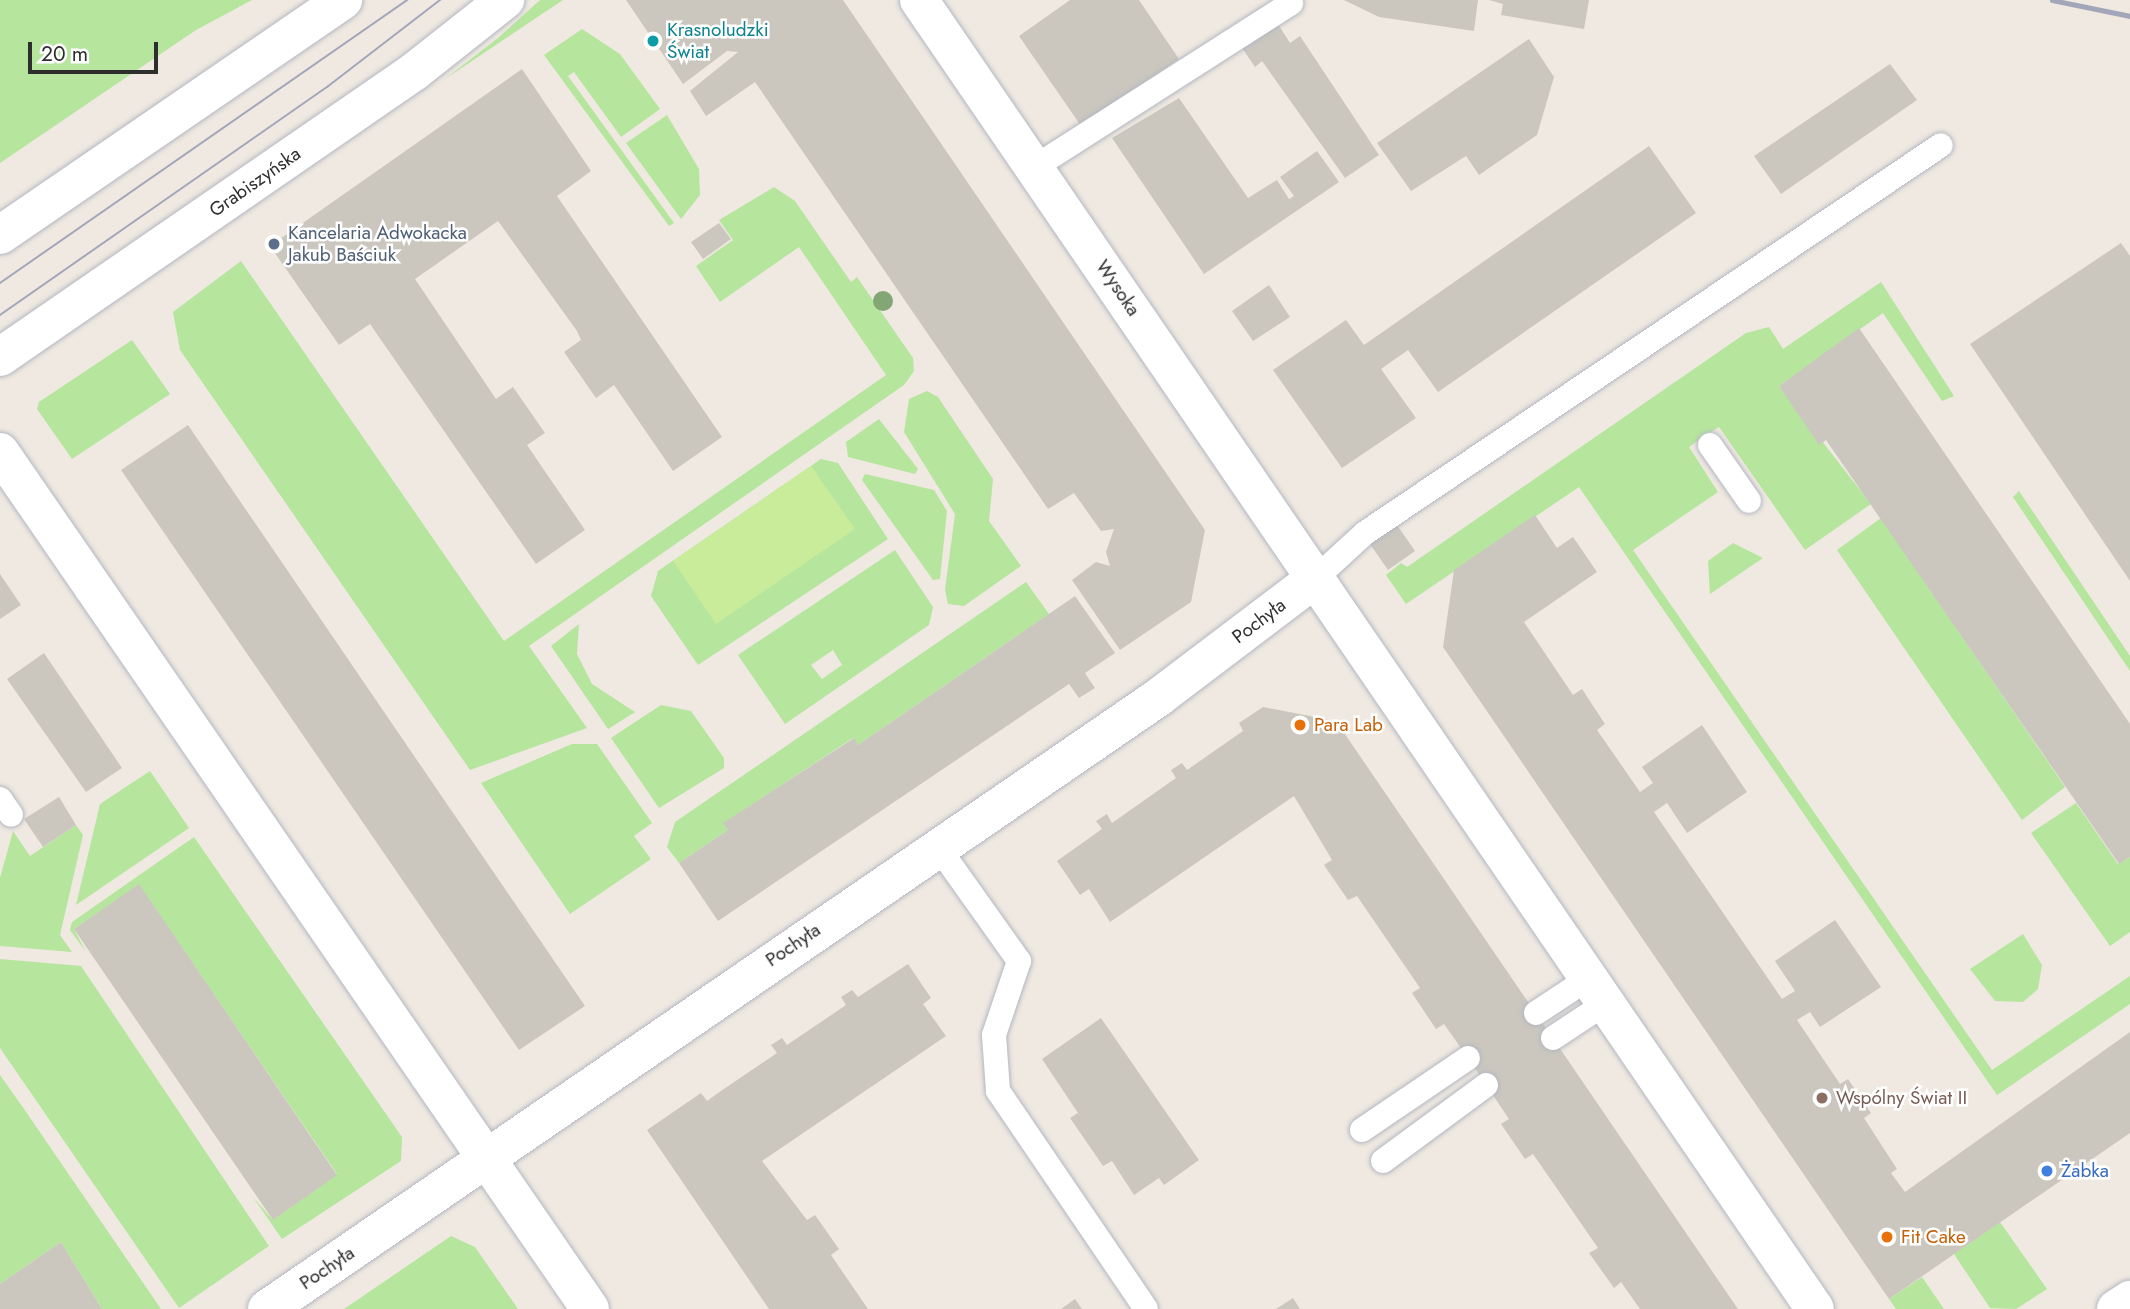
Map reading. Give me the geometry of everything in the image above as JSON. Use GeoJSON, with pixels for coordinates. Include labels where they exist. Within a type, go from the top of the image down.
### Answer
{"type":"FeatureCollection","features":[{"type":"Feature","properties":{"kind":"street"},"geometry":{"type":"LineString","coordinates":[[0,235],[343,0]]}},
{"type":"Feature","properties":{"kind":"street","name":"Grabiszyńska"},"geometry":{"type":"LineString","coordinates":[[0,357],[415,71],[506,0]]}},
{"type":"Feature","properties":{"kind":"street","name":"Wysoka"},"geometry":{"type":"LineString","coordinates":[[919,0],[1317,577],[1815,1309]]}},
{"type":"Feature","properties":{"kind":"street"},"geometry":{"type":"LineString","coordinates":[[0,452],[488,1157],[590,1309]]}},
{"type":"Feature","properties":{"kind":"street","name":"Pochyła"},"geometry":{"type":"LineString","coordinates":[[267,1309],[1158,697],[1317,577]]}},
{"type":"Feature","properties":{"kind":"street"},"geometry":{"type":"LineString","coordinates":[[2116,1309],[2130,1300]]}},
{"type":"Feature","properties":{"kind":"lane"},"geometry":{"type":"LineString","coordinates":[[1035,167],[1291,3]]}},
{"type":"Feature","properties":{"kind":"lane"},"geometry":{"type":"LineString","coordinates":[[1317,577],[1365,533],[1941,145]]}},
{"type":"Feature","properties":{"kind":"lane"},"geometry":{"type":"LineString","coordinates":[[1710,445],[1749,501]]}},
{"type":"Feature","properties":{"kind":"lane"},"geometry":{"type":"LineString","coordinates":[[937,847],[1019,961],[993,1035],[998,1091],[1146,1309]]}},
{"type":"Feature","properties":{"kind":"lane"},"geometry":{"type":"LineString","coordinates":[[1536,1013],[1598,990]]}},
{"type":"Feature","properties":{"kind":"lane"},"geometry":{"type":"LineString","coordinates":[[1553,1038],[1598,990]]}},
{"type":"Feature","properties":{"kind":"lane"},"geometry":{"type":"LineString","coordinates":[[1362,1130],[1468,1058]]}},
{"type":"Feature","properties":{"kind":"lane"},"geometry":{"type":"LineString","coordinates":[[1383,1161],[1486,1085]]}},
{"type":"Feature","properties":{"kind":"green space"},"geometry":{"type":"Polygon","coordinates":[[[0,0],[252,0],[196,30],[0,163],[0,0]]]}},
{"type":"Feature","properties":{"kind":"green space"},"geometry":{"type":"Polygon","coordinates":[[[540,0],[563,0],[445,79],[498,38],[540,0]]]}},
{"type":"Feature","properties":{"kind":"green space"},"geometry":{"type":"Polygon","coordinates":[[[582,29],[620,54],[660,109],[621,137],[574,72],[568,76],[674,223],[669,226],[544,55],[582,29]]]}},
{"type":"Feature","properties":{"kind":"green space"},"geometry":{"type":"Polygon","coordinates":[[[667,115],[699,169],[700,195],[681,219],[626,143],[667,115]]]}},
{"type":"Feature","properties":{"kind":"green space"},"geometry":{"type":"Polygon","coordinates":[[[774,187],[795,201],[851,282],[857,277],[913,358],[914,371],[904,385],[529,646],[587,728],[470,770],[180,350],[173,312],[241,261],[504,641],[886,375],[799,247],[720,302],[696,266],[733,240],[719,220],[774,187]]]}},
{"type":"Feature","properties":{"kind":"green space"},"geometry":{"type":"Polygon","coordinates":[[[1881,282],[1954,396],[1942,401],[1883,313],[1779,386],[1871,504],[1805,550],[1719,427],[1689,447],[1718,492],[1633,550],[1992,1070],[2130,976],[2130,1004],[1997,1095],[1579,487],[1406,604],[1386,575],[1401,563],[1407,567],[1746,333],[1769,327],[1783,349],[1881,282]]]}},
{"type":"Feature","properties":{"kind":"green space"},"geometry":{"type":"Polygon","coordinates":[[[132,340],[170,394],[72,459],[37,409],[39,402],[132,340]]]}},
{"type":"Feature","properties":{"kind":"green space"},"geometry":{"type":"Polygon","coordinates":[[[927,391],[938,397],[993,479],[989,521],[1021,566],[964,606],[948,604],[945,590],[955,514],[904,432],[909,399],[927,391]]]}},
{"type":"Feature","properties":{"kind":"green space"},"geometry":{"type":"Polygon","coordinates":[[[879,419],[918,469],[915,474],[848,457],[846,442],[879,419]]]}},
{"type":"Feature","properties":{"kind":"green space"},"geometry":{"type":"Polygon","coordinates":[[[821,459],[838,463],[888,539],[698,665],[651,596],[658,571],[821,459]]]}},
{"type":"Feature","properties":{"kind":"green space"},"geometry":{"type":"Polygon","coordinates":[[[811,466],[855,529],[716,624],[673,561],[811,466]]]}},
{"type":"Feature","properties":{"kind":"green space"},"geometry":{"type":"Polygon","coordinates":[[[865,474],[934,490],[947,511],[940,579],[933,580],[862,480],[865,474]]]}},
{"type":"Feature","properties":{"kind":"green space"},"geometry":{"type":"Polygon","coordinates":[[[2019,491],[2130,656],[2130,671],[2013,497],[2019,491]]]}},
{"type":"Feature","properties":{"kind":"green space"},"geometry":{"type":"Polygon","coordinates":[[[1881,518],[2065,787],[2022,820],[1837,550],[1881,518]]]}},
{"type":"Feature","properties":{"kind":"green space"},"geometry":{"type":"Polygon","coordinates":[[[1733,543],[1763,558],[1710,594],[1708,561],[1733,543]]]}},
{"type":"Feature","properties":{"kind":"green space"},"geometry":{"type":"Polygon","coordinates":[[[895,550],[933,607],[929,625],[785,724],[738,655],[895,550]],[[833,650],[811,665],[822,679],[842,665],[833,650]]]}},
{"type":"Feature","properties":{"kind":"green space"},"geometry":{"type":"Polygon","coordinates":[[[1026,582],[1049,614],[858,745],[853,738],[724,823],[728,830],[679,863],[667,847],[675,822],[1026,582]]]}},
{"type":"Feature","properties":{"kind":"green space"},"geometry":{"type":"Polygon","coordinates":[[[579,624],[577,654],[592,684],[635,712],[608,729],[551,646],[579,624]]]}},
{"type":"Feature","properties":{"kind":"green space"},"geometry":{"type":"Polygon","coordinates":[[[661,705],[691,711],[724,758],[724,768],[659,808],[611,738],[661,705]]]}},
{"type":"Feature","properties":{"kind":"green space"},"geometry":{"type":"Polygon","coordinates":[[[572,744],[597,744],[652,823],[634,836],[651,859],[570,914],[481,783],[572,744]]]}},
{"type":"Feature","properties":{"kind":"green space"},"geometry":{"type":"Polygon","coordinates":[[[150,771],[189,828],[76,905],[100,804],[150,771]]]}},
{"type":"Feature","properties":{"kind":"green space"},"geometry":{"type":"Polygon","coordinates":[[[2076,803],[2118,864],[2130,857],[2130,932],[2110,946],[2031,833],[2076,803]]]}},
{"type":"Feature","properties":{"kind":"green space"},"geometry":{"type":"Polygon","coordinates":[[[76,825],[83,835],[60,935],[72,952],[0,946],[0,878],[13,831],[30,856],[76,825]]]}},
{"type":"Feature","properties":{"kind":"green space"},"geometry":{"type":"Polygon","coordinates":[[[194,837],[402,1137],[401,1161],[282,1239],[253,1197],[273,1220],[337,1174],[139,885],[74,929],[86,952],[70,930],[72,922],[194,837]]]}},
{"type":"Feature","properties":{"kind":"green space"},"geometry":{"type":"Polygon","coordinates":[[[2023,934],[2042,965],[2038,989],[2023,1002],[1995,1001],[1970,969],[2023,934]]]}},
{"type":"Feature","properties":{"kind":"green space"},"geometry":{"type":"Polygon","coordinates":[[[0,959],[81,966],[269,1246],[179,1308],[0,1048],[0,959]]]}},
{"type":"Feature","properties":{"kind":"green space"},"geometry":{"type":"Polygon","coordinates":[[[0,1075],[161,1309],[102,1309],[61,1242],[0,1284],[0,1075]]]}},
{"type":"Feature","properties":{"kind":"green space"},"geometry":{"type":"Polygon","coordinates":[[[2000,1222],[2047,1289],[2016,1309],[1990,1308],[1954,1254],[2000,1222]]]}},
{"type":"Feature","properties":{"kind":"green space"},"geometry":{"type":"Polygon","coordinates":[[[451,1236],[475,1247],[518,1309],[344,1309],[451,1236]]]}},
{"type":"Feature","properties":{"kind":"green space"},"geometry":{"type":"Polygon","coordinates":[[[1922,1277],[1944,1309],[1896,1309],[1889,1299],[1922,1277]]]}},
{"type":"Feature","properties":{"kind":"building"},"geometry":{"type":"Polygon","coordinates":[[[626,0],[843,0],[1205,530],[1191,602],[1120,650],[1072,580],[1096,562],[1110,566],[1106,552],[1114,529],[1101,531],[1074,493],[1048,509],[755,82],[706,116],[690,91],[738,52],[727,51],[683,84],[626,0]]]}},
{"type":"Feature","properties":{"kind":"building"},"geometry":{"type":"Polygon","coordinates":[[[1070,0],[1139,0],[1179,59],[1081,126],[1019,36],[1070,0]]]}},
{"type":"Feature","properties":{"kind":"building"},"geometry":{"type":"Polygon","coordinates":[[[1344,0],[1478,0],[1474,31],[1379,17],[1344,0]]]}},
{"type":"Feature","properties":{"kind":"building"},"geometry":{"type":"Polygon","coordinates":[[[1489,0],[1589,0],[1584,29],[1501,15],[1503,4],[1489,0]]]}},
{"type":"Feature","properties":{"kind":"building"},"geometry":{"type":"Polygon","coordinates":[[[1278,24],[1290,43],[1300,36],[1379,155],[1345,178],[1262,61],[1255,67],[1242,48],[1278,24]]]}},
{"type":"Feature","properties":{"kind":"building"},"geometry":{"type":"Polygon","coordinates":[[[1529,39],[1554,77],[1537,135],[1479,175],[1466,156],[1411,191],[1377,143],[1529,39]]]}},
{"type":"Feature","properties":{"kind":"building"},"geometry":{"type":"Polygon","coordinates":[[[1890,64],[1917,100],[1781,194],[1754,156],[1890,64]]]}},
{"type":"Feature","properties":{"kind":"building"},"geometry":{"type":"Polygon","coordinates":[[[522,69],[591,171],[557,196],[722,437],[673,471],[614,385],[596,398],[564,352],[581,340],[577,331],[498,221],[415,279],[496,399],[513,387],[545,433],[527,445],[585,530],[536,564],[370,324],[339,345],[270,246],[522,69]]]}},
{"type":"Feature","properties":{"kind":"building"},"geometry":{"type":"Polygon","coordinates":[[[1179,98],[1248,198],[1277,180],[1289,199],[1294,196],[1280,177],[1317,151],[1339,182],[1204,274],[1112,138],[1179,98]]]}},
{"type":"Feature","properties":{"kind":"building"},"geometry":{"type":"Polygon","coordinates":[[[1649,146],[1696,213],[1438,392],[1408,350],[1381,369],[1416,418],[1342,468],[1273,370],[1346,320],[1364,345],[1649,146]]]}},
{"type":"Feature","properties":{"kind":"building"},"geometry":{"type":"Polygon","coordinates":[[[719,223],[731,239],[703,259],[691,242],[719,223]]]}},
{"type":"Feature","properties":{"kind":"building"},"geometry":{"type":"Polygon","coordinates":[[[2121,243],[2130,256],[2130,581],[1970,344],[2121,243]]]}},
{"type":"Feature","properties":{"kind":"building"},"geometry":{"type":"Polygon","coordinates":[[[1269,285],[1290,317],[1253,341],[1232,311],[1269,285]]]}},
{"type":"Feature","properties":{"kind":"building"},"geometry":{"type":"Polygon","coordinates":[[[1859,328],[2130,724],[2130,857],[2119,864],[1826,440],[1819,445],[1779,386],[1859,328]]]}},
{"type":"Feature","properties":{"kind":"building"},"geometry":{"type":"Polygon","coordinates":[[[188,425],[585,1006],[519,1050],[121,470],[188,425]]]}},
{"type":"Feature","properties":{"kind":"building"},"geometry":{"type":"Polygon","coordinates":[[[1535,515],[1557,548],[1573,537],[1597,572],[1524,622],[1573,695],[1582,689],[1605,724],[1597,730],[1640,792],[1653,783],[1642,767],[1702,725],[1747,792],[1687,833],[1667,803],[1654,812],[1782,999],[1795,991],[1775,961],[1835,920],[1881,987],[1820,1027],[1810,1012],[1797,1020],[1840,1084],[1848,1079],[1871,1113],[1864,1118],[1897,1169],[1891,1173],[1905,1192],[2130,1032],[2130,1133],[1889,1299],[1443,647],[1454,570],[1535,515]]]}},
{"type":"Feature","properties":{"kind":"building"},"geometry":{"type":"Polygon","coordinates":[[[1397,525],[1415,551],[1388,570],[1370,544],[1397,525]]]}},
{"type":"Feature","properties":{"kind":"building"},"geometry":{"type":"Polygon","coordinates":[[[0,574],[21,605],[0,619],[0,574]]]}},
{"type":"Feature","properties":{"kind":"building"},"geometry":{"type":"Polygon","coordinates":[[[1075,596],[1115,653],[1085,673],[1095,688],[1079,698],[1069,684],[718,921],[679,863],[728,830],[723,823],[854,738],[858,745],[1075,596]]]}},
{"type":"Feature","properties":{"kind":"building"},"geometry":{"type":"Polygon","coordinates":[[[44,653],[122,768],[86,792],[7,679],[44,653]]]}},
{"type":"Feature","properties":{"kind":"building"},"geometry":{"type":"Polygon","coordinates":[[[1263,707],[1336,721],[1738,1309],[1640,1309],[1621,1282],[1614,1288],[1589,1253],[1598,1248],[1533,1154],[1525,1159],[1501,1124],[1509,1119],[1444,1024],[1436,1029],[1412,993],[1420,988],[1357,896],[1348,900],[1324,865],[1332,860],[1294,796],[1110,922],[1089,889],[1080,895],[1057,861],[1102,829],[1096,821],[1107,814],[1112,823],[1176,778],[1171,770],[1182,763],[1187,770],[1243,731],[1239,723],[1263,707]]]}},
{"type":"Feature","properties":{"kind":"building"},"geometry":{"type":"Polygon","coordinates":[[[59,797],[76,825],[43,847],[24,819],[59,797]]]}},
{"type":"Feature","properties":{"kind":"building"},"geometry":{"type":"Polygon","coordinates":[[[139,884],[337,1175],[273,1220],[74,929],[139,884]]]}},
{"type":"Feature","properties":{"kind":"building"},"geometry":{"type":"Polygon","coordinates":[[[908,964],[931,998],[923,1004],[946,1036],[762,1161],[807,1220],[815,1215],[839,1249],[831,1255],[868,1309],[769,1309],[647,1130],[701,1093],[707,1101],[777,1053],[771,1045],[782,1038],[787,1045],[846,1005],[841,997],[852,990],[858,997],[908,964]]]}},
{"type":"Feature","properties":{"kind":"building"},"geometry":{"type":"Polygon","coordinates":[[[1101,1018],[1199,1160],[1164,1185],[1159,1178],[1134,1195],[1112,1161],[1103,1166],[1070,1118],[1078,1113],[1042,1059],[1101,1018]]]}},
{"type":"Feature","properties":{"kind":"building"},"geometry":{"type":"Polygon","coordinates":[[[61,1242],[102,1309],[0,1309],[0,1284],[61,1242]]]}},
{"type":"Feature","properties":{"kind":"building"},"geometry":{"type":"Polygon","coordinates":[[[1293,1298],[1300,1309],[1276,1309],[1293,1298]]]}},
{"type":"Feature","properties":{"kind":"building"},"geometry":{"type":"Polygon","coordinates":[[[1075,1299],[1082,1309],[1061,1309],[1075,1299]]]}},
{"type":"Feature","properties":{"kind":"tram line"},"geometry":{"type":"LineString","coordinates":[[0,283],[407,0]]}},
{"type":"Feature","properties":{"kind":"tram line"},"geometry":{"type":"LineString","coordinates":[[0,315],[327,87],[440,0]]}},
{"type":"Feature","properties":{"kind":"railway"},"geometry":{"type":"LineString","coordinates":[[2052,0],[2130,16]]}},
{"type":"Feature","properties":{"kind":"place","name":"Krasnoludzki Świat"},"geometry":{"type":"Point","coordinates":[653,41]}},
{"type":"Feature","properties":{"kind":"place","name":"Kancelaria Adwokacka Jakub Baściuk"},"geometry":{"type":"Point","coordinates":[274,244]}},
{"type":"Feature","properties":{"kind":"place","name":"Para Lab"},"geometry":{"type":"Point","coordinates":[1300,725]}},
{"type":"Feature","properties":{"kind":"place","name":"Wspólny Świat II"},"geometry":{"type":"Point","coordinates":[1822,1098]}},
{"type":"Feature","properties":{"kind":"place","name":"Żabka"},"geometry":{"type":"Point","coordinates":[2047,1171]}},
{"type":"Feature","properties":{"kind":"place","name":"Fit Cake"},"geometry":{"type":"Point","coordinates":[1887,1237]}}]}
